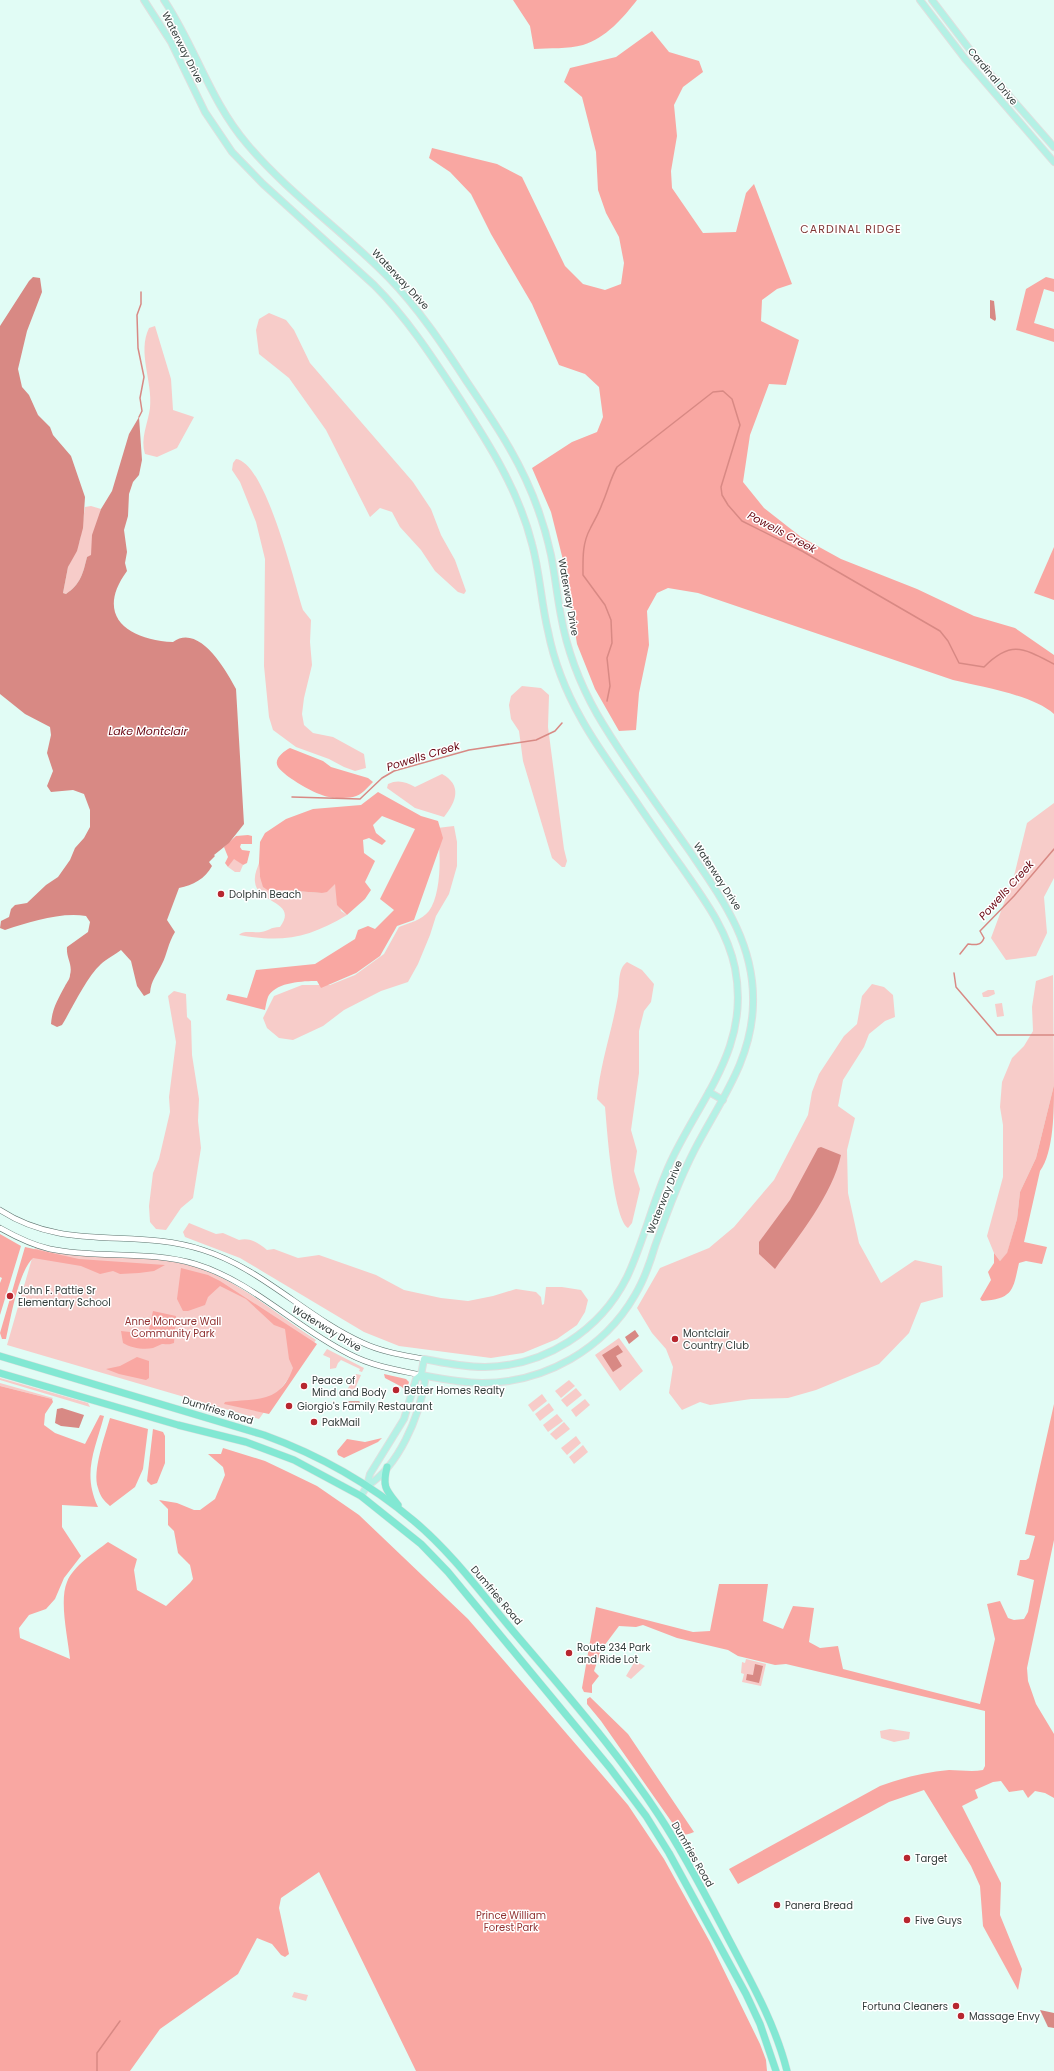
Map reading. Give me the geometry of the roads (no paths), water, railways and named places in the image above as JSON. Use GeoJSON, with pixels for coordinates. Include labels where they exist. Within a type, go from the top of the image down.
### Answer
{"type":"FeatureCollection","features":[{"type":"Feature","properties":{"kind":"highway","name":"Dumfries Road"},"geometry":{"type":"LineString","coordinates":[[0,1356],[264,1435],[314,1456],[367,1486],[406,1514],[454,1560],[534,1656],[640,1788],[679,1847],[759,1996],[776,2036],[787,2071]]}},
{"type":"Feature","properties":{"kind":"highway","name":"Dumfries Road"},"geometry":{"type":"LineString","coordinates":[[0,1373],[253,1444],[310,1468],[361,1496],[403,1528],[433,1556],[524,1663],[610,1768],[659,1836],[751,2005],[776,2071]]}},
{"type":"Feature","properties":{"kind":"highway"},"geometry":{"type":"LineString","coordinates":[[387,1467],[384,1480],[386,1489],[406,1514]]}},
{"type":"Feature","properties":{"kind":"highway"},"geometry":{"type":"LineString","coordinates":[[524,1663],[534,1656]]}},
{"type":"Feature","properties":{"kind":"main road","name":"Waterway Drive"},"geometry":{"type":"LineString","coordinates":[[144,0],[162,26],[196,95],[222,139],[250,171],[374,285],[392,304],[428,350],[504,470],[526,522],[538,572],[550,643],[571,700],[594,740],[712,911],[731,951],[738,985],[736,1023],[728,1055],[672,1160],[651,1211],[628,1276],[611,1303],[593,1323],[562,1346],[524,1362],[485,1367],[453,1365],[424,1359]]}},
{"type":"Feature","properties":{"kind":"main road","name":"Waterway Drive"},"geometry":{"type":"LineString","coordinates":[[164,0],[181,27],[217,101],[237,132],[260,159],[385,273],[416,307],[441,342],[501,434],[525,476],[544,528],[554,567],[565,635],[586,693],[622,754],[724,901],[738,928],[745,947],[753,990],[753,1019],[742,1061],[723,1100],[682,1175],[642,1283],[621,1317],[601,1337],[582,1352],[560,1365],[536,1375],[516,1380],[474,1383],[421,1375]]}},
{"type":"Feature","properties":{"kind":"main road","name":"Cardinal Drive"},"geometry":{"type":"LineString","coordinates":[[920,0],[966,60],[1054,162]]}},
{"type":"Feature","properties":{"kind":"main road","name":"Cardinal Drive"},"geometry":{"type":"LineString","coordinates":[[932,0],[981,64],[1054,147]]}},
{"type":"Feature","properties":{"kind":"main road"},"geometry":{"type":"LineString","coordinates":[[709,1092],[723,1100]]}},
{"type":"Feature","properties":{"kind":"main road"},"geometry":{"type":"LineString","coordinates":[[361,1496],[367,1486],[370,1474],[398,1430],[410,1404],[416,1379],[421,1375],[424,1359]]}},
{"type":"Feature","properties":{"kind":"main road"},"geometry":{"type":"LineString","coordinates":[[367,1486],[379,1479],[404,1444],[415,1421],[425,1381],[421,1375]]}},
{"type":"Feature","properties":{"kind":"street","name":"Waterway Drive"},"geometry":{"type":"LineString","coordinates":[[0,1210],[26,1224],[54,1233],[86,1238],[168,1242],[202,1250],[230,1260],[362,1343],[383,1351],[424,1359]]}},
{"type":"Feature","properties":{"kind":"street","name":"Waterway Drive"},"geometry":{"type":"LineString","coordinates":[[0,1228],[24,1241],[50,1249],[163,1258],[196,1264],[236,1282],[348,1354],[374,1365],[421,1375]]}},
{"type":"Feature","properties":{"kind":"water","name":"Lake Montclair"},"geometry":{"type":"Polygon","coordinates":[[[33,277],[40,278],[42,292],[27,331],[18,369],[22,387],[29,395],[38,415],[50,427],[53,435],[71,456],[85,497],[83,528],[77,551],[68,567],[63,593],[66,594],[78,582],[83,573],[87,557],[91,555],[92,535],[101,509],[112,491],[129,434],[139,417],[142,460],[139,475],[133,482],[129,494],[128,516],[124,530],[127,552],[125,563],[127,571],[118,587],[114,601],[115,613],[121,623],[130,631],[142,636],[173,642],[183,638],[192,639],[202,644],[219,661],[226,671],[236,689],[244,824],[229,843],[214,855],[215,856],[209,862],[212,866],[202,878],[194,883],[179,888],[167,920],[175,932],[164,960],[153,981],[150,993],[144,996],[137,986],[131,961],[121,950],[103,962],[95,970],[62,1025],[57,1027],[51,1024],[54,1009],[69,979],[71,971],[67,947],[88,932],[90,922],[86,916],[66,915],[45,918],[5,930],[0,928],[1,921],[9,917],[11,909],[15,905],[27,903],[46,885],[58,877],[70,860],[75,848],[84,838],[90,827],[90,810],[84,794],[73,790],[51,792],[47,786],[53,771],[47,753],[51,735],[50,727],[25,714],[0,694],[0,326],[33,277]]]}},
{"type":"Feature","properties":{"kind":"water"},"geometry":{"type":"Polygon","coordinates":[[[990,300],[994,301],[995,321],[990,318],[990,300]]]}},
{"type":"Feature","properties":{"kind":"water"},"geometry":{"type":"Polygon","coordinates":[[[821,1147],[841,1155],[837,1170],[831,1185],[814,1215],[775,1269],[759,1254],[759,1242],[790,1200],[818,1148],[821,1147]]]}},
{"type":"Feature","properties":{"kind":"water"},"geometry":{"type":"Polygon","coordinates":[[[635,1330],[639,1336],[629,1344],[625,1337],[635,1330]]]}},
{"type":"Feature","properties":{"kind":"water"},"geometry":{"type":"Polygon","coordinates":[[[618,1345],[623,1352],[616,1356],[622,1366],[613,1372],[602,1355],[618,1345]]]}},
{"type":"Feature","properties":{"kind":"water"},"geometry":{"type":"Polygon","coordinates":[[[62,1408],[84,1415],[79,1428],[61,1426],[55,1423],[57,1409],[62,1408]]]}},
{"type":"Feature","properties":{"kind":"water"},"geometry":{"type":"Polygon","coordinates":[[[755,1664],[763,1666],[759,1683],[746,1680],[747,1674],[753,1675],[755,1664]]]}},
{"type":"Feature","properties":{"kind":"water"},"geometry":{"type":"Polygon","coordinates":[[[1040,2010],[1054,2013],[1054,2028],[1048,2027],[1040,2010]]]}},
{"type":"Feature","properties":{"kind":"waterway"},"geometry":{"type":"LineString","coordinates":[[139,417],[142,411],[140,398],[144,377],[138,348],[137,315],[141,304],[141,292]]}},
{"type":"Feature","properties":{"kind":"waterway","name":"Powells Creek"},"geometry":{"type":"LineString","coordinates":[[607,701],[610,686],[607,658],[612,643],[611,620],[605,605],[583,575],[584,552],[587,535],[599,511],[617,467],[713,392],[723,391],[732,399],[740,425],[721,487],[722,495],[728,505],[742,521],[802,551],[940,631],[948,641],[959,663],[984,667],[993,658],[1002,653],[1018,649],[1034,654],[1054,664]]}},
{"type":"Feature","properties":{"kind":"waterway","name":"Powells Creek"},"geometry":{"type":"LineString","coordinates":[[292,797],[360,799],[382,778],[394,771],[469,750],[536,740],[555,731],[562,723]]}},
{"type":"Feature","properties":{"kind":"waterway","name":"Powells Creek"},"geometry":{"type":"LineString","coordinates":[[960,954],[968,944],[975,945],[983,941],[984,938],[980,931],[1014,896],[1054,849]]}},
{"type":"Feature","properties":{"kind":"waterway","name":"Powells Creek"},"geometry":{"type":"LineString","coordinates":[[954,973],[956,987],[997,1035],[1054,1035]]}},
{"type":"Feature","properties":{"kind":"waterway"},"geometry":{"type":"LineString","coordinates":[[347,1402],[359,1402]]}},
{"type":"Feature","properties":{"kind":"waterway"},"geometry":{"type":"LineString","coordinates":[[97,2071],[97,2053],[120,2021]]}},
{"type":"Feature","properties":{"kind":"place","name":"Dolphin Beach"},"geometry":{"type":"Point","coordinates":[221,894]}},
{"type":"Feature","properties":{"kind":"place","name":"John F. Pattie Sr Elementary School"},"geometry":{"type":"Point","coordinates":[10,1296]}},
{"type":"Feature","properties":{"kind":"place","name":"Montclair Country Club"},"geometry":{"type":"Point","coordinates":[675,1339]}},
{"type":"Feature","properties":{"kind":"place","name":"Peace of Mind and Body"},"geometry":{"type":"Point","coordinates":[304,1386]}},
{"type":"Feature","properties":{"kind":"place","name":"Better Homes Realty"},"geometry":{"type":"Point","coordinates":[396,1390]}},
{"type":"Feature","properties":{"kind":"place","name":"Giorgio's Family Restaurant"},"geometry":{"type":"Point","coordinates":[289,1406]}},
{"type":"Feature","properties":{"kind":"place","name":"PakMail"},"geometry":{"type":"Point","coordinates":[314,1422]}},
{"type":"Feature","properties":{"kind":"place","name":"Route 234 Park and Ride Lot"},"geometry":{"type":"Point","coordinates":[569,1653]}},
{"type":"Feature","properties":{"kind":"place","name":"Target"},"geometry":{"type":"Point","coordinates":[907,1858]}},
{"type":"Feature","properties":{"kind":"place","name":"Panera Bread"},"geometry":{"type":"Point","coordinates":[777,1905]}},
{"type":"Feature","properties":{"kind":"place","name":"Five Guys"},"geometry":{"type":"Point","coordinates":[907,1920]}},
{"type":"Feature","properties":{"kind":"place","name":"Fortuna Cleaners"},"geometry":{"type":"Point","coordinates":[956,2006]}},
{"type":"Feature","properties":{"kind":"place","name":"Massage Envy"},"geometry":{"type":"Point","coordinates":[961,2016]}},
{"type":"Feature","properties":{"kind":"district","name":"CARDINAL RIDGE"},"geometry":{"type":"Point","coordinates":[851,229]}},
{"type":"Feature","properties":{"kind":"park label","name":"Anne Moncure Wall Community Park"},"geometry":{"type":"Point","coordinates":[173,1326]}},
{"type":"Feature","properties":{"kind":"park label","name":"Prince William Forest Park"},"geometry":{"type":"Point","coordinates":[511,1920]}}]}
